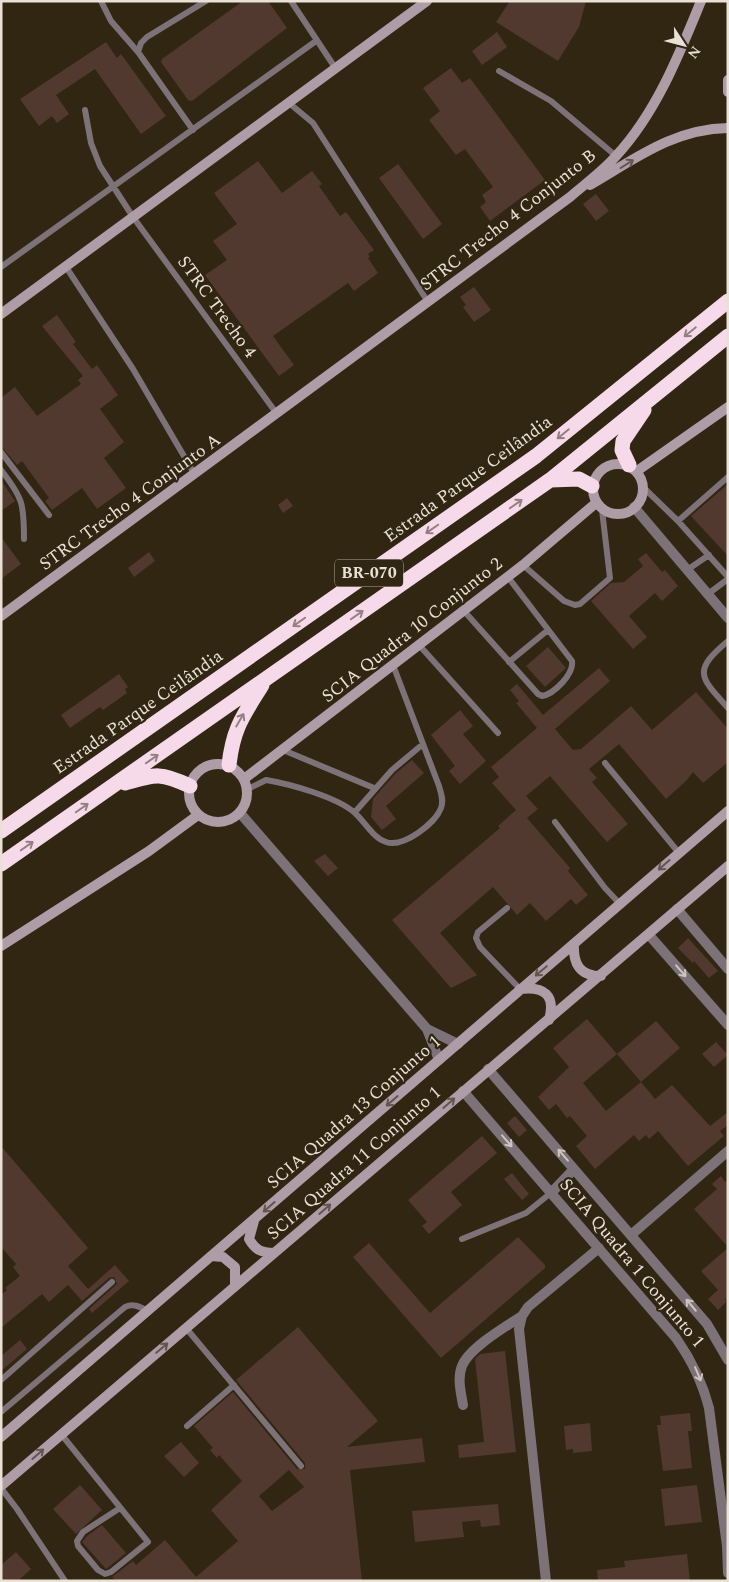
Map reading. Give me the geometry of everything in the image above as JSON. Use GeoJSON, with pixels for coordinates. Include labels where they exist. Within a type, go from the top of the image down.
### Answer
{"type":"FeatureCollection","features":[{"type":"Feature","properties":{"kind":"highway","name":"Estrada Parque Ceilândia"},"geometry":{"type":"LineString","coordinates":[[1,831],[536,456],[728,301]]}},
{"type":"Feature","properties":{"kind":"highway","name":"BR-070"},"geometry":{"type":"LineString","coordinates":[[1,864],[550,480],[728,336]]}},
{"type":"Feature","properties":{"kind":"highway"},"geometry":{"type":"LineString","coordinates":[[633,468],[622,450],[623,441],[640,415],[666,386]]}},
{"type":"Feature","properties":{"kind":"highway"},"geometry":{"type":"LineString","coordinates":[[550,480],[579,479],[592,486]]}},
{"type":"Feature","properties":{"kind":"highway"},"geometry":{"type":"LineString","coordinates":[[229,765],[231,741],[235,729],[265,680]]}},
{"type":"Feature","properties":{"kind":"highway"},"geometry":{"type":"LineString","coordinates":[[112,787],[151,775],[164,775],[190,786]]}},
{"type":"Feature","properties":{"kind":"street"},"geometry":{"type":"LineString","coordinates":[[1,314],[427,1]]}},
{"type":"Feature","properties":{"kind":"street","name":"STRC Trecho 4 Conjunto B"},"geometry":{"type":"LineString","coordinates":[[277,414],[570,197],[616,156],[654,105],[686,38],[701,1]]}},
{"type":"Feature","properties":{"kind":"street"},"geometry":{"type":"LineString","coordinates":[[728,80],[728,92]]}},
{"type":"Feature","properties":{"kind":"street"},"geometry":{"type":"LineString","coordinates":[[570,197],[671,138],[689,132],[728,128]]}},
{"type":"Feature","properties":{"kind":"street"},"geometry":{"type":"LineString","coordinates":[[633,468],[726,412]]}},
{"type":"Feature","properties":{"kind":"street","name":"STRC Trecho 4 Conjunto A"},"geometry":{"type":"LineString","coordinates":[[1,616],[277,414]]}},
{"type":"Feature","properties":{"kind":"street"},"geometry":{"type":"LineString","coordinates":[[620,463],[633,468],[644,488],[643,497],[631,510],[617,513],[599,507],[592,494],[592,486],[598,474],[608,466],[620,463]]}},
{"type":"Feature","properties":{"kind":"street","name":"SCIA Quadra 10 Conjunto 2"},"geometry":{"type":"LineString","coordinates":[[246,784],[283,750],[599,507]]}},
{"type":"Feature","properties":{"kind":"street"},"geometry":{"type":"LineString","coordinates":[[634,507],[728,618]]}},
{"type":"Feature","properties":{"kind":"street"},"geometry":{"type":"LineString","coordinates":[[217,764],[229,765],[238,770],[246,784],[248,800],[240,813],[222,823],[208,821],[198,815],[192,806],[189,795],[190,786],[195,775],[205,767],[217,764]]}},
{"type":"Feature","properties":{"kind":"street","name":"SCIA Quadra 13 Conjunto 1"},"geometry":{"type":"LineString","coordinates":[[1,1437],[728,811]]}},
{"type":"Feature","properties":{"kind":"street"},"geometry":{"type":"LineString","coordinates":[[240,813],[427,1029],[439,1060]]}},
{"type":"Feature","properties":{"kind":"street"},"geometry":{"type":"LineString","coordinates":[[1,946],[149,851],[198,815]]}},
{"type":"Feature","properties":{"kind":"street","name":"SCIA Quadra 11 Conjunto 1"},"geometry":{"type":"LineString","coordinates":[[1,1487],[488,1069],[549,1020],[728,866]]}},
{"type":"Feature","properties":{"kind":"street"},"geometry":{"type":"LineString","coordinates":[[677,909],[728,969]]}},
{"type":"Feature","properties":{"kind":"street"},"geometry":{"type":"LineString","coordinates":[[649,935],[728,1025]]}},
{"type":"Feature","properties":{"kind":"street"},"geometry":{"type":"LineString","coordinates":[[574,944],[573,956],[582,972],[591,976],[600,976]]}},
{"type":"Feature","properties":{"kind":"street"},"geometry":{"type":"LineString","coordinates":[[520,989],[533,987],[542,991],[550,1000],[552,1008],[549,1020]]}},
{"type":"Feature","properties":{"kind":"street"},"geometry":{"type":"LineString","coordinates":[[427,1029],[458,1044]]}},
{"type":"Feature","properties":{"kind":"street"},"geometry":{"type":"LineString","coordinates":[[488,1069],[707,1324],[728,1360]]}},
{"type":"Feature","properties":{"kind":"street","name":"SCIA Quadra 1 Conjunto 1"},"geometry":{"type":"LineString","coordinates":[[463,1091],[676,1338],[693,1362],[704,1386],[709,1408],[726,1536],[728,1573]]}},
{"type":"Feature","properties":{"kind":"street"},"geometry":{"type":"LineString","coordinates":[[631,1235],[728,1151]]}},
{"type":"Feature","properties":{"kind":"street"},"geometry":{"type":"LineString","coordinates":[[552,1192],[574,1169]]}},
{"type":"Feature","properties":{"kind":"street"},"geometry":{"type":"LineString","coordinates":[[255,1218],[250,1230],[249,1239],[255,1249],[261,1252],[274,1253]]}},
{"type":"Feature","properties":{"kind":"street"},"geometry":{"type":"LineString","coordinates":[[463,1406],[459,1377],[462,1366],[470,1354],[522,1316],[528,1307],[599,1248]]}},
{"type":"Feature","properties":{"kind":"street"},"geometry":{"type":"LineString","coordinates":[[211,1256],[223,1257],[235,1267],[235,1286]]}},
{"type":"Feature","properties":{"kind":"street"},"geometry":{"type":"LineString","coordinates":[[522,1316],[519,1329],[546,1581]]}},
{"type":"Feature","properties":{"kind":"lane"},"geometry":{"type":"LineString","coordinates":[[101,1],[111,21],[138,52],[192,130]]}},
{"type":"Feature","properties":{"kind":"lane"},"geometry":{"type":"LineString","coordinates":[[138,52],[141,43],[147,37],[206,1]]}},
{"type":"Feature","properties":{"kind":"lane"},"geometry":{"type":"LineString","coordinates":[[291,1],[316,41],[336,68]]}},
{"type":"Feature","properties":{"kind":"lane"},"geometry":{"type":"LineString","coordinates":[[1,267],[316,41]]}},
{"type":"Feature","properties":{"kind":"lane"},"geometry":{"type":"LineString","coordinates":[[499,72],[551,101],[616,156]]}},
{"type":"Feature","properties":{"kind":"lane"},"geometry":{"type":"LineString","coordinates":[[289,103],[313,123],[428,302]]}},
{"type":"Feature","properties":{"kind":"lane","name":"STRC Trecho 4"},"geometry":{"type":"LineString","coordinates":[[85,110],[91,143],[100,166],[133,217],[277,414]]}},
{"type":"Feature","properties":{"kind":"lane"},"geometry":{"type":"LineString","coordinates":[[66,267],[133,369],[195,475]]}},
{"type":"Feature","properties":{"kind":"lane"},"geometry":{"type":"LineString","coordinates":[[1,452],[49,515]]}},
{"type":"Feature","properties":{"kind":"lane"},"geometry":{"type":"LineString","coordinates":[[1,470],[22,499],[24,539]]}},
{"type":"Feature","properties":{"kind":"lane"},"geometry":{"type":"LineString","coordinates":[[678,521],[728,477]]}},
{"type":"Feature","properties":{"kind":"lane"},"geometry":{"type":"LineString","coordinates":[[644,488],[678,521],[728,578],[708,594]]}},
{"type":"Feature","properties":{"kind":"lane"},"geometry":{"type":"LineString","coordinates":[[523,565],[564,601],[575,605],[580,604],[610,578],[599,507]]}},
{"type":"Feature","properties":{"kind":"lane"},"geometry":{"type":"LineString","coordinates":[[687,570],[709,555]]}},
{"type":"Feature","properties":{"kind":"lane"},"geometry":{"type":"LineString","coordinates":[[464,611],[538,694],[542,696],[551,693],[568,676],[573,666],[572,661],[508,577]]}},
{"type":"Feature","properties":{"kind":"lane"},"geometry":{"type":"LineString","coordinates":[[509,662],[548,630]]}},
{"type":"Feature","properties":{"kind":"lane"},"geometry":{"type":"LineString","coordinates":[[728,641],[706,662],[703,673],[704,682],[728,708]]}},
{"type":"Feature","properties":{"kind":"lane"},"geometry":{"type":"LineString","coordinates":[[419,646],[498,733]]}},
{"type":"Feature","properties":{"kind":"lane"},"geometry":{"type":"LineString","coordinates":[[246,784],[266,780],[278,782],[333,801],[355,812],[380,839],[396,843],[408,839],[437,816],[442,807],[442,797],[393,665]]}},
{"type":"Feature","properties":{"kind":"lane"},"geometry":{"type":"LineString","coordinates":[[355,812],[374,788],[423,744]]}},
{"type":"Feature","properties":{"kind":"lane"},"geometry":{"type":"LineString","coordinates":[[283,750],[374,788]]}},
{"type":"Feature","properties":{"kind":"lane"},"geometry":{"type":"LineString","coordinates":[[605,763],[679,853]]}},
{"type":"Feature","properties":{"kind":"lane"},"geometry":{"type":"LineString","coordinates":[[555,822],[620,904]]}},
{"type":"Feature","properties":{"kind":"lane"},"geometry":{"type":"LineString","coordinates":[[507,908],[478,932],[476,938],[480,946],[520,989]]}},
{"type":"Feature","properties":{"kind":"lane"},"geometry":{"type":"LineString","coordinates":[[462,1239],[526,1213],[552,1192]]}},
{"type":"Feature","properties":{"kind":"lane"},"geometry":{"type":"LineString","coordinates":[[1,1380],[112,1282]]}},
{"type":"Feature","properties":{"kind":"lane"},"geometry":{"type":"LineString","coordinates":[[1,1412],[125,1307],[130,1304],[137,1305],[148,1311]]}},
{"type":"Feature","properties":{"kind":"lane"},"geometry":{"type":"LineString","coordinates":[[186,1328],[301,1466]]}},
{"type":"Feature","properties":{"kind":"lane"},"geometry":{"type":"LineString","coordinates":[[188,1426],[234,1385]]}},
{"type":"Feature","properties":{"kind":"lane"},"geometry":{"type":"LineString","coordinates":[[62,1434],[148,1542],[111,1572],[105,1574],[98,1570],[78,1546],[77,1541],[83,1532],[120,1508]]}},
{"type":"Feature","properties":{"kind":"lane"},"geometry":{"type":"LineString","coordinates":[[1,1487],[65,1581]]}},
{"type":"Feature","properties":{"kind":"building"},"geometry":{"type":"Polygon","coordinates":[[[243,1],[268,1],[287,28],[192,101],[188,100],[161,62],[162,59],[243,1]]]}},
{"type":"Feature","properties":{"kind":"building"},"geometry":{"type":"Polygon","coordinates":[[[510,1],[586,1],[579,27],[558,61],[496,22],[510,1]]]}},
{"type":"Feature","properties":{"kind":"building"},"geometry":{"type":"Polygon","coordinates":[[[497,32],[507,47],[482,65],[472,51],[497,32]]]}},
{"type":"Feature","properties":{"kind":"building"},"geometry":{"type":"Polygon","coordinates":[[[106,42],[117,58],[121,54],[166,116],[141,134],[95,69],[56,95],[69,114],[57,123],[52,116],[39,126],[20,99],[106,42]]]}},
{"type":"Feature","properties":{"kind":"building"},"geometry":{"type":"Polygon","coordinates":[[[451,68],[462,83],[470,78],[545,180],[490,221],[480,207],[486,202],[482,195],[493,187],[465,149],[456,155],[429,120],[440,111],[423,88],[451,68]]]}},
{"type":"Feature","properties":{"kind":"building"},"geometry":{"type":"Polygon","coordinates":[[[258,161],[282,193],[312,171],[322,184],[319,186],[340,216],[346,212],[374,250],[368,254],[370,257],[368,258],[378,273],[354,291],[348,283],[273,336],[294,365],[279,376],[205,275],[227,260],[213,241],[237,224],[214,193],[258,161]]]}},
{"type":"Feature","properties":{"kind":"building"},"geometry":{"type":"Polygon","coordinates":[[[398,164],[442,224],[423,239],[379,178],[398,164]]]}},
{"type":"Feature","properties":{"kind":"building"},"geometry":{"type":"Polygon","coordinates":[[[596,194],[609,211],[596,221],[583,204],[596,194]]]}},
{"type":"Feature","properties":{"kind":"building"},"geometry":{"type":"Polygon","coordinates":[[[474,287],[491,310],[474,322],[463,307],[466,305],[460,297],[474,287]]]}},
{"type":"Feature","properties":{"kind":"building"},"geometry":{"type":"Polygon","coordinates":[[[57,315],[76,342],[73,344],[92,369],[97,365],[118,395],[100,409],[124,442],[104,458],[126,488],[97,509],[82,488],[52,510],[45,501],[49,498],[22,461],[17,465],[1,446],[1,398],[15,387],[37,416],[81,384],[78,380],[83,376],[42,326],[57,315]]]}},
{"type":"Feature","properties":{"kind":"building"},"geometry":{"type":"Polygon","coordinates":[[[1,480],[15,501],[1,511],[1,480]]]}},
{"type":"Feature","properties":{"kind":"building"},"geometry":{"type":"Polygon","coordinates":[[[728,484],[728,556],[691,516],[728,484]]]}},
{"type":"Feature","properties":{"kind":"building"},"geometry":{"type":"Polygon","coordinates":[[[287,498],[293,506],[283,513],[278,505],[287,498]]]}},
{"type":"Feature","properties":{"kind":"building"},"geometry":{"type":"Polygon","coordinates":[[[1,537],[21,564],[1,579],[1,537]]]}},
{"type":"Feature","properties":{"kind":"building"},"geometry":{"type":"Polygon","coordinates":[[[149,552],[155,561],[134,577],[128,568],[149,552]]]}},
{"type":"Feature","properties":{"kind":"building"},"geometry":{"type":"Polygon","coordinates":[[[646,553],[662,572],[665,570],[678,586],[662,601],[655,593],[629,616],[647,637],[633,649],[591,601],[611,583],[624,582],[643,566],[638,559],[646,553]]]}},
{"type":"Feature","properties":{"kind":"building"},"geometry":{"type":"Polygon","coordinates":[[[548,647],[566,668],[545,687],[526,666],[548,647]]]}},
{"type":"Feature","properties":{"kind":"building"},"geometry":{"type":"Polygon","coordinates":[[[599,668],[610,681],[555,729],[573,750],[581,749],[631,706],[652,730],[696,692],[728,729],[728,762],[703,783],[693,772],[666,799],[619,744],[589,769],[597,778],[592,782],[628,824],[607,842],[550,776],[526,796],[538,809],[527,818],[570,868],[568,871],[588,895],[576,905],[571,899],[546,921],[530,903],[517,915],[493,887],[440,933],[477,975],[451,988],[392,920],[500,828],[498,826],[516,810],[492,783],[499,777],[491,767],[537,728],[516,703],[519,701],[510,690],[517,684],[543,715],[599,668]]]}},
{"type":"Feature","properties":{"kind":"building"},"geometry":{"type":"Polygon","coordinates":[[[119,674],[128,687],[125,689],[127,693],[103,710],[100,707],[70,728],[61,715],[119,674]]]}},
{"type":"Feature","properties":{"kind":"building"},"geometry":{"type":"Polygon","coordinates":[[[460,710],[473,726],[463,734],[486,761],[460,784],[449,771],[455,766],[431,735],[460,710]]]}},
{"type":"Feature","properties":{"kind":"building"},"geometry":{"type":"Polygon","coordinates":[[[412,760],[424,773],[386,806],[396,819],[382,830],[371,817],[373,799],[395,774],[412,760]]]}},
{"type":"Feature","properties":{"kind":"building"},"geometry":{"type":"Polygon","coordinates":[[[325,854],[338,868],[328,876],[314,861],[325,854]]]}},
{"type":"Feature","properties":{"kind":"building"},"geometry":{"type":"Polygon","coordinates":[[[688,938],[718,971],[709,978],[694,961],[693,963],[678,948],[688,938]]]}},
{"type":"Feature","properties":{"kind":"building"},"geometry":{"type":"Polygon","coordinates":[[[587,1019],[617,1054],[583,1083],[606,1111],[641,1082],[655,1099],[672,1085],[710,1126],[728,1112],[728,1125],[720,1131],[724,1136],[688,1166],[658,1131],[649,1139],[646,1135],[639,1141],[634,1135],[595,1169],[576,1146],[587,1136],[570,1116],[567,1118],[556,1104],[549,1110],[538,1097],[569,1067],[553,1048],[587,1019]]]}},
{"type":"Feature","properties":{"kind":"building"},"geometry":{"type":"Polygon","coordinates":[[[656,1021],[680,1048],[641,1082],[617,1054],[656,1021]]]}},
{"type":"Feature","properties":{"kind":"building"},"geometry":{"type":"Polygon","coordinates":[[[716,1042],[728,1055],[714,1067],[702,1054],[716,1042]]]}},
{"type":"Feature","properties":{"kind":"building"},"geometry":{"type":"Polygon","coordinates":[[[515,1116],[527,1130],[519,1137],[507,1123],[515,1116]]]}},
{"type":"Feature","properties":{"kind":"building"},"geometry":{"type":"Polygon","coordinates":[[[482,1136],[497,1153],[451,1192],[462,1205],[429,1234],[422,1226],[427,1222],[408,1200],[482,1136]]]}},
{"type":"Feature","properties":{"kind":"building"},"geometry":{"type":"Polygon","coordinates":[[[1,1146],[88,1248],[68,1266],[88,1289],[115,1265],[129,1281],[92,1313],[89,1309],[117,1284],[114,1277],[109,1278],[82,1301],[68,1285],[49,1302],[42,1294],[1,1328],[1,1295],[7,1290],[5,1288],[20,1276],[13,1267],[16,1264],[1,1247],[1,1146]]]}},
{"type":"Feature","properties":{"kind":"building"},"geometry":{"type":"Polygon","coordinates":[[[512,1173],[529,1194],[522,1200],[504,1179],[512,1173]]]}},
{"type":"Feature","properties":{"kind":"building"},"geometry":{"type":"Polygon","coordinates":[[[721,1176],[725,1182],[728,1180],[728,1247],[694,1209],[717,1189],[712,1184],[721,1176]]]}},
{"type":"Feature","properties":{"kind":"building"},"geometry":{"type":"Polygon","coordinates":[[[518,1237],[545,1265],[545,1268],[441,1358],[353,1257],[369,1243],[430,1313],[518,1237]]]}},
{"type":"Feature","properties":{"kind":"building"},"geometry":{"type":"Polygon","coordinates":[[[728,1248],[728,1301],[725,1298],[726,1302],[718,1310],[708,1299],[718,1290],[701,1271],[728,1248]]]}},
{"type":"Feature","properties":{"kind":"building"},"geometry":{"type":"Polygon","coordinates":[[[298,1327],[378,1421],[347,1447],[422,1438],[425,1462],[350,1470],[362,1581],[116,1581],[112,1577],[133,1561],[136,1565],[165,1540],[196,1577],[238,1541],[211,1510],[242,1481],[219,1455],[217,1458],[210,1450],[213,1448],[194,1426],[233,1392],[297,1469],[305,1469],[305,1463],[236,1380],[298,1327]],[[289,1470],[259,1496],[272,1511],[304,1487],[289,1470]]]}},
{"type":"Feature","properties":{"kind":"building"},"geometry":{"type":"Polygon","coordinates":[[[20,1340],[27,1349],[1,1371],[1,1356],[20,1340]]]}},
{"type":"Feature","properties":{"kind":"building"},"geometry":{"type":"Polygon","coordinates":[[[505,1351],[516,1452],[459,1458],[458,1445],[484,1442],[475,1359],[480,1354],[505,1351]]]}},
{"type":"Feature","properties":{"kind":"building"},"geometry":{"type":"Polygon","coordinates":[[[690,1413],[692,1431],[688,1431],[692,1468],[663,1471],[657,1425],[661,1425],[660,1416],[690,1413]]]}},
{"type":"Feature","properties":{"kind":"building"},"geometry":{"type":"Polygon","coordinates":[[[590,1423],[592,1451],[573,1453],[573,1449],[566,1450],[564,1426],[590,1423]]]}},
{"type":"Feature","properties":{"kind":"building"},"geometry":{"type":"Polygon","coordinates":[[[181,1442],[199,1463],[184,1477],[164,1456],[181,1442]]]}},
{"type":"Feature","properties":{"kind":"building"},"geometry":{"type":"Polygon","coordinates":[[[80,1485],[102,1510],[76,1534],[53,1509],[80,1485]]]}},
{"type":"Feature","properties":{"kind":"building"},"geometry":{"type":"Polygon","coordinates":[[[697,1485],[702,1522],[665,1526],[661,1489],[697,1485]]]}},
{"type":"Feature","properties":{"kind":"building"},"geometry":{"type":"Polygon","coordinates":[[[498,1504],[500,1525],[481,1527],[480,1520],[462,1522],[464,1537],[415,1542],[412,1511],[498,1504]]]}},
{"type":"Feature","properties":{"kind":"building"},"geometry":{"type":"Polygon","coordinates":[[[102,1525],[126,1553],[106,1569],[82,1542],[102,1525]]]}},
{"type":"Feature","properties":{"kind":"building"},"geometry":{"type":"Polygon","coordinates":[[[16,1552],[31,1569],[18,1581],[1,1581],[1,1565],[16,1552]]]}},
{"type":"Feature","properties":{"kind":"building"},"geometry":{"type":"Polygon","coordinates":[[[687,1554],[690,1581],[598,1581],[597,1570],[625,1567],[624,1561],[687,1554]]]}}]}
